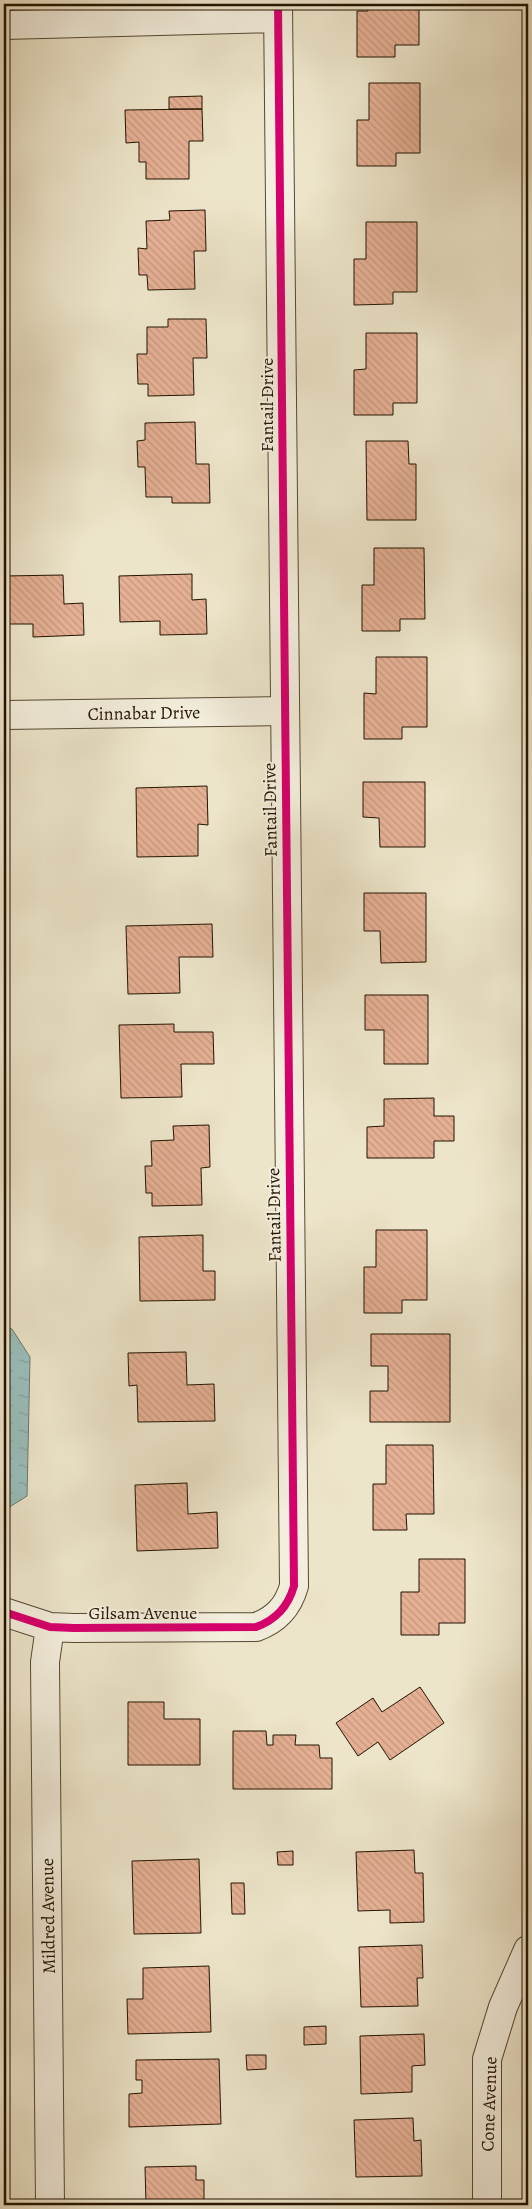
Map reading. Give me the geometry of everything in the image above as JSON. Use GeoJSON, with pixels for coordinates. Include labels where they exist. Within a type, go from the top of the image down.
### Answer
{"type":"FeatureCollection","features":[{"type":"Feature","properties":{"kind":"street"},"geometry":{"type":"LineString","coordinates":[[4,25],[278,11]]}},
{"type":"Feature","properties":{"kind":"street","name":"Fantail Drive"},"geometry":{"type":"LineString","coordinates":[[278,11],[294,1586],[290,1600],[281,1612]]}},
{"type":"Feature","properties":{"kind":"street","name":"Cinnabar Drive"},"geometry":{"type":"LineString","coordinates":[[4,715],[284,711]]}},
{"type":"Feature","properties":{"kind":"street","name":"Gilsam Avenue"},"geometry":{"type":"LineString","coordinates":[[4,1612],[50,1626],[99,1629],[256,1627],[270,1622],[281,1612]]}},
{"type":"Feature","properties":{"kind":"street","name":"Mildred Avenue"},"geometry":{"type":"LineString","coordinates":[[50,1626],[45,1662],[50,2205]]}},
{"type":"Feature","properties":{"kind":"street","name":"Cone Avenue"},"geometry":{"type":"LineString","coordinates":[[487,2205],[487,2059],[503,2007],[528,1950]]}},
{"type":"Feature","properties":{"kind":"water"},"geometry":{"type":"Polygon","coordinates":[[[4,1327],[12,1329],[30,1357],[27,1496],[8,1508],[4,1505],[4,1327]]]}},
{"type":"Feature","properties":{"kind":"building"},"geometry":{"type":"Polygon","coordinates":[[[368,4],[419,4],[419,45],[395,45],[395,57],[357,57],[357,11],[368,11],[368,4]]]}},
{"type":"Feature","properties":{"kind":"building"},"geometry":{"type":"Polygon","coordinates":[[[369,83],[420,83],[420,153],[396,153],[396,166],[357,166],[357,120],[369,120],[369,83]]]}},
{"type":"Feature","properties":{"kind":"building"},"geometry":{"type":"Polygon","coordinates":[[[202,96],[202,109],[169,109],[169,97],[202,96]]]}},
{"type":"Feature","properties":{"kind":"building"},"geometry":{"type":"Polygon","coordinates":[[[202,109],[203,141],[189,141],[189,179],[146,179],[146,162],[139,162],[139,142],[126,143],[125,110],[202,109]]]}},
{"type":"Feature","properties":{"kind":"building"},"geometry":{"type":"Polygon","coordinates":[[[205,210],[206,251],[194,251],[195,289],[148,290],[147,275],[139,275],[138,248],[147,249],[146,221],[170,220],[169,211],[205,210]]]}},
{"type":"Feature","properties":{"kind":"building"},"geometry":{"type":"Polygon","coordinates":[[[366,222],[417,222],[417,292],[393,292],[393,304],[354,305],[354,259],[366,259],[366,222]]]}},
{"type":"Feature","properties":{"kind":"building"},"geometry":{"type":"Polygon","coordinates":[[[168,319],[206,319],[207,358],[193,358],[194,395],[148,396],[148,384],[138,384],[137,354],[147,354],[147,327],[168,327],[168,319]]]}},
{"type":"Feature","properties":{"kind":"building"},"geometry":{"type":"Polygon","coordinates":[[[366,333],[417,333],[417,403],[393,403],[393,415],[354,415],[354,370],[366,369],[366,333]]]}},
{"type":"Feature","properties":{"kind":"building"},"geometry":{"type":"Polygon","coordinates":[[[195,422],[196,464],[209,464],[210,503],[172,503],[172,497],[146,497],[145,467],[138,467],[137,441],[145,440],[145,423],[195,422]]]}},
{"type":"Feature","properties":{"kind":"building"},"geometry":{"type":"Polygon","coordinates":[[[366,441],[408,441],[409,464],[416,464],[416,520],[367,520],[366,441]]]}},
{"type":"Feature","properties":{"kind":"building"},"geometry":{"type":"Polygon","coordinates":[[[374,548],[424,548],[425,619],[400,619],[400,631],[362,631],[362,585],[374,585],[374,548]]]}},
{"type":"Feature","properties":{"kind":"building"},"geometry":{"type":"Polygon","coordinates":[[[192,574],[192,600],[206,599],[207,634],[160,635],[160,621],[120,622],[119,576],[192,574]]]}},
{"type":"Feature","properties":{"kind":"building"},"geometry":{"type":"Polygon","coordinates":[[[63,575],[64,604],[83,603],[84,635],[33,637],[33,624],[4,624],[4,576],[63,575]]]}},
{"type":"Feature","properties":{"kind":"building"},"geometry":{"type":"Polygon","coordinates":[[[376,657],[427,657],[427,727],[402,727],[402,739],[364,739],[364,693],[376,694],[376,657]]]}},
{"type":"Feature","properties":{"kind":"building"},"geometry":{"type":"Polygon","coordinates":[[[363,782],[425,782],[425,847],[380,847],[379,818],[363,817],[363,782]]]}},
{"type":"Feature","properties":{"kind":"building"},"geometry":{"type":"Polygon","coordinates":[[[207,786],[208,825],[198,824],[198,856],[137,857],[136,788],[207,786]]]}},
{"type":"Feature","properties":{"kind":"building"},"geometry":{"type":"Polygon","coordinates":[[[364,893],[426,893],[426,962],[381,963],[380,931],[364,931],[364,893]]]}},
{"type":"Feature","properties":{"kind":"building"},"geometry":{"type":"Polygon","coordinates":[[[212,924],[213,957],[179,957],[180,993],[128,994],[126,926],[212,924]]]}},
{"type":"Feature","properties":{"kind":"building"},"geometry":{"type":"Polygon","coordinates":[[[365,995],[428,995],[428,1064],[384,1064],[384,1030],[365,1030],[365,995]]]}},
{"type":"Feature","properties":{"kind":"building"},"geometry":{"type":"Polygon","coordinates":[[[174,1024],[174,1032],[213,1032],[214,1064],[181,1064],[182,1097],[121,1098],[119,1025],[174,1024]]]}},
{"type":"Feature","properties":{"kind":"building"},"geometry":{"type":"Polygon","coordinates":[[[434,1098],[434,1116],[454,1116],[454,1141],[434,1141],[434,1158],[367,1158],[367,1127],[384,1126],[384,1099],[434,1098]]]}},
{"type":"Feature","properties":{"kind":"building"},"geometry":{"type":"Polygon","coordinates":[[[209,1125],[210,1167],[201,1168],[202,1205],[152,1206],[152,1193],[146,1193],[145,1166],[152,1166],[151,1141],[174,1140],[173,1126],[209,1125]]]}},
{"type":"Feature","properties":{"kind":"building"},"geometry":{"type":"Polygon","coordinates":[[[376,1230],[427,1230],[427,1300],[402,1300],[402,1313],[364,1313],[364,1267],[376,1267],[376,1230]]]}},
{"type":"Feature","properties":{"kind":"building"},"geometry":{"type":"Polygon","coordinates":[[[203,1235],[203,1271],[215,1271],[215,1300],[140,1301],[139,1237],[203,1235]]]}},
{"type":"Feature","properties":{"kind":"building"},"geometry":{"type":"Polygon","coordinates":[[[371,1334],[450,1334],[450,1422],[370,1422],[370,1391],[388,1391],[388,1366],[371,1366],[371,1334]]]}},
{"type":"Feature","properties":{"kind":"building"},"geometry":{"type":"Polygon","coordinates":[[[186,1352],[187,1385],[214,1384],[215,1421],[138,1422],[137,1385],[129,1386],[128,1353],[186,1352]]]}},
{"type":"Feature","properties":{"kind":"building"},"geometry":{"type":"Polygon","coordinates":[[[386,1445],[433,1445],[434,1514],[406,1514],[407,1530],[373,1530],[373,1484],[386,1484],[386,1445]]]}},
{"type":"Feature","properties":{"kind":"building"},"geometry":{"type":"Polygon","coordinates":[[[187,1483],[188,1514],[217,1512],[218,1548],[137,1551],[135,1485],[187,1483]]]}},
{"type":"Feature","properties":{"kind":"building"},"geometry":{"type":"Polygon","coordinates":[[[419,1559],[465,1559],[465,1623],[439,1623],[439,1635],[401,1635],[401,1592],[419,1592],[419,1559]]]}},
{"type":"Feature","properties":{"kind":"building"},"geometry":{"type":"Polygon","coordinates":[[[420,1687],[444,1723],[390,1760],[378,1742],[358,1756],[336,1723],[373,1698],[382,1712],[420,1687]]]}},
{"type":"Feature","properties":{"kind":"building"},"geometry":{"type":"Polygon","coordinates":[[[128,1702],[164,1702],[164,1719],[200,1719],[200,1765],[128,1765],[128,1702]]]}},
{"type":"Feature","properties":{"kind":"building"},"geometry":{"type":"Polygon","coordinates":[[[233,1731],[266,1731],[267,1745],[273,1745],[273,1735],[296,1735],[295,1745],[319,1745],[320,1758],[332,1758],[332,1789],[233,1789],[233,1731]]]}},
{"type":"Feature","properties":{"kind":"building"},"geometry":{"type":"Polygon","coordinates":[[[414,1850],[415,1873],[423,1873],[424,1922],[390,1923],[390,1910],[358,1911],[356,1852],[414,1850]]]}},
{"type":"Feature","properties":{"kind":"building"},"geometry":{"type":"Polygon","coordinates":[[[293,1851],[293,1865],[278,1865],[277,1852],[293,1851]]]}},
{"type":"Feature","properties":{"kind":"building"},"geometry":{"type":"Polygon","coordinates":[[[199,1859],[201,1933],[134,1934],[132,1861],[199,1859]]]}},
{"type":"Feature","properties":{"kind":"building"},"geometry":{"type":"Polygon","coordinates":[[[231,1883],[244,1883],[245,1914],[232,1914],[231,1883]]]}},
{"type":"Feature","properties":{"kind":"building"},"geometry":{"type":"Polygon","coordinates":[[[422,1945],[423,1978],[417,1978],[418,2006],[361,2007],[359,1947],[422,1945]]]}},
{"type":"Feature","properties":{"kind":"building"},"geometry":{"type":"Polygon","coordinates":[[[209,1966],[211,2032],[128,2034],[127,1999],[143,1999],[143,1968],[209,1966]]]}},
{"type":"Feature","properties":{"kind":"building"},"geometry":{"type":"Polygon","coordinates":[[[326,2026],[326,2044],[304,2045],[304,2027],[326,2026]]]}},
{"type":"Feature","properties":{"kind":"building"},"geometry":{"type":"Polygon","coordinates":[[[424,2034],[425,2065],[412,2066],[412,2092],[361,2094],[360,2036],[424,2034]]]}},
{"type":"Feature","properties":{"kind":"building"},"geometry":{"type":"Polygon","coordinates":[[[246,2055],[266,2055],[266,2069],[247,2070],[246,2055]]]}},
{"type":"Feature","properties":{"kind":"building"},"geometry":{"type":"Polygon","coordinates":[[[219,2059],[221,2124],[129,2127],[129,2094],[142,2093],[142,2080],[136,2080],[136,2060],[219,2059]]]}},
{"type":"Feature","properties":{"kind":"building"},"geometry":{"type":"Polygon","coordinates":[[[413,2118],[414,2141],[421,2140],[422,2176],[356,2177],[354,2120],[413,2118]]]}},
{"type":"Feature","properties":{"kind":"building"},"geometry":{"type":"Polygon","coordinates":[[[196,2166],[196,2180],[204,2180],[204,2205],[128,2205],[146,2204],[145,2167],[196,2166]]]}},
{"type":"Feature","properties":{"kind":"building"},"geometry":{"type":"Polygon","coordinates":[[[402,2203],[402,2205],[323,2205],[402,2203]]]}},
{"type":"Feature","properties":{"kind":"cycle path"},"geometry":{"type":"LineString","coordinates":[[4,1612],[50,1627],[256,1627],[270,1621],[280,1612],[285,1606],[294,1586],[278,4]]}}]}
